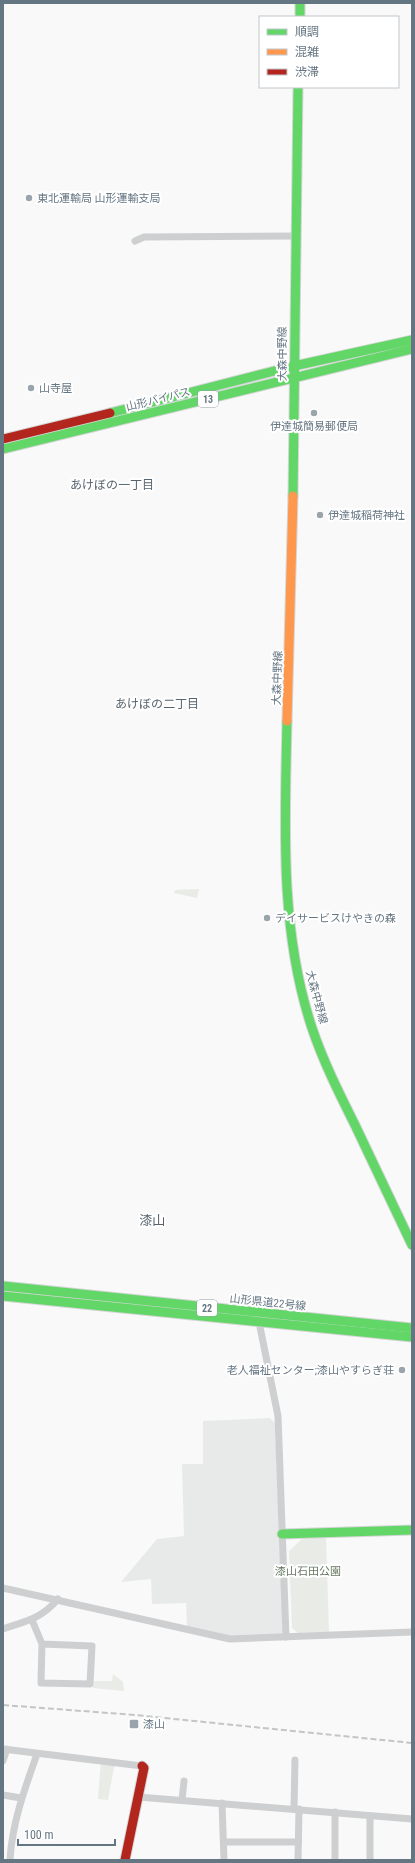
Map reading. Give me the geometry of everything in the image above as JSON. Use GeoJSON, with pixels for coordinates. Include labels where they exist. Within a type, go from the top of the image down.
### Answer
{"type":"FeatureCollection","features":[{"type":"Feature","properties":{"kind":"main road"},"geometry":{"type":"LineString","coordinates":[[300,3],[300,16]]}},
{"type":"Feature","properties":{"kind":"main road","name":"大森中野線"},"geometry":{"type":"LineString","coordinates":[[298,88],[285,822],[285,868],[291,930],[296,963],[312,1027],[330,1073],[412,1245]]}},
{"type":"Feature","properties":{"kind":"main road","name":"山形バイパス"},"geometry":{"type":"LineString","coordinates":[[3,439],[160,401],[294,366],[412,340]]}},
{"type":"Feature","properties":{"kind":"main road","name":"山形バイパス"},"geometry":{"type":"LineString","coordinates":[[3,449],[412,349]]}},
{"type":"Feature","properties":{"kind":"main road"},"geometry":{"type":"LineString","coordinates":[[3,453],[30,443]]}},
{"type":"Feature","properties":{"kind":"main road","name":"山形県道22号線"},"geometry":{"type":"LineString","coordinates":[[3,1286],[412,1328]]}},
{"type":"Feature","properties":{"kind":"main road","name":"山形県道22号線"},"geometry":{"type":"LineString","coordinates":[[3,1296],[412,1337]]}},
{"type":"Feature","properties":{"kind":"main road"},"geometry":{"type":"LineString","coordinates":[[282,1534],[412,1530]]}},
{"type":"Feature","properties":{"kind":"main road"},"geometry":{"type":"LineString","coordinates":[[125,1860],[144,1768],[142,1766]]}},
{"type":"Feature","properties":{"kind":"street"},"geometry":{"type":"LineString","coordinates":[[135,241],[144,237],[296,236]]}},
{"type":"Feature","properties":{"kind":"street"},"geometry":{"type":"LineString","coordinates":[[259,1322],[278,1416],[286,1636]]}},
{"type":"Feature","properties":{"kind":"street"},"geometry":{"type":"LineString","coordinates":[[3,1588],[58,1599],[230,1639],[412,1632]]}},
{"type":"Feature","properties":{"kind":"street"},"geometry":{"type":"LineString","coordinates":[[3,1629],[32,1620],[50,1608],[58,1599]]}},
{"type":"Feature","properties":{"kind":"street"},"geometry":{"type":"LineString","coordinates":[[32,1620],[42,1644],[41,1683],[90,1684],[92,1646],[42,1644]]}},
{"type":"Feature","properties":{"kind":"street"},"geometry":{"type":"LineString","coordinates":[[3,1761],[5,1749],[142,1766]]}},
{"type":"Feature","properties":{"kind":"street"},"geometry":{"type":"LineString","coordinates":[[10,1860],[21,1798],[37,1754]]}},
{"type":"Feature","properties":{"kind":"street"},"geometry":{"type":"LineString","coordinates":[[295,1760],[298,1860]]}},
{"type":"Feature","properties":{"kind":"street"},"geometry":{"type":"LineString","coordinates":[[182,1800],[184,1781]]}},
{"type":"Feature","properties":{"kind":"street"},"geometry":{"type":"LineString","coordinates":[[3,1795],[21,1798]]}},
{"type":"Feature","properties":{"kind":"street"},"geometry":{"type":"LineString","coordinates":[[138,1797],[412,1819]]}},
{"type":"Feature","properties":{"kind":"street"},"geometry":{"type":"LineString","coordinates":[[222,1803],[224,1860]]}},
{"type":"Feature","properties":{"kind":"street"},"geometry":{"type":"LineString","coordinates":[[335,1812],[335,1860]]}},
{"type":"Feature","properties":{"kind":"street"},"geometry":{"type":"LineString","coordinates":[[370,1816],[370,1860]]}},
{"type":"Feature","properties":{"kind":"street"},"geometry":{"type":"LineString","coordinates":[[224,1842],[298,1842]]}},
{"type":"Feature","properties":{"kind":"shaded area"},"geometry":{"type":"Polygon","coordinates":[[[270,1418],[275,1423],[283,1635],[231,1637],[187,1626],[186,1603],[152,1604],[151,1579],[121,1582],[157,1539],[184,1536],[182,1464],[203,1464],[203,1421],[270,1418]]]}},
{"type":"Feature","properties":{"kind":"green space"},"geometry":{"type":"Polygon","coordinates":[[[199,889],[197,898],[174,893],[175,890],[199,889]]]}},
{"type":"Feature","properties":{"kind":"green space","name":"漆山石田公園"},"geometry":{"type":"Polygon","coordinates":[[[304,1537],[326,1538],[329,1632],[298,1633],[292,1628],[289,1551],[304,1537]]]}},
{"type":"Feature","properties":{"kind":"green space"},"geometry":{"type":"Polygon","coordinates":[[[113,1674],[123,1682],[124,1691],[93,1688],[94,1681],[112,1681],[113,1674]]]}},
{"type":"Feature","properties":{"kind":"green space"},"geometry":{"type":"Polygon","coordinates":[[[101,1760],[115,1762],[108,1800],[98,1799],[101,1760]]]}},
{"type":"Feature","properties":{"kind":"railway"},"geometry":{"type":"LineString","coordinates":[[3,1705],[135,1715],[412,1743]]}},
{"type":"Feature","properties":{"kind":"traffic: fast"},"geometry":{"type":"LineString","coordinates":[[300,3],[300,16]]}},
{"type":"Feature","properties":{"kind":"traffic: fast"},"geometry":{"type":"LineString","coordinates":[[293,496],[298,88]]}},
{"type":"Feature","properties":{"kind":"traffic: fast"},"geometry":{"type":"LineString","coordinates":[[110,413],[294,366],[412,340]]}},
{"type":"Feature","properties":{"kind":"traffic: fast"},"geometry":{"type":"LineString","coordinates":[[3,449],[412,349]]}},
{"type":"Feature","properties":{"kind":"traffic: fast"},"geometry":{"type":"LineString","coordinates":[[287,721],[285,798],[286,876],[294,953],[301,991],[316,1040],[326,1065],[412,1245]]}},
{"type":"Feature","properties":{"kind":"traffic: fast"},"geometry":{"type":"LineString","coordinates":[[3,1286],[412,1328]]}},
{"type":"Feature","properties":{"kind":"traffic: fast"},"geometry":{"type":"LineString","coordinates":[[3,1296],[412,1337]]}},
{"type":"Feature","properties":{"kind":"traffic: fast"},"geometry":{"type":"LineString","coordinates":[[282,1534],[412,1530]]}},
{"type":"Feature","properties":{"kind":"traffic: slow"},"geometry":{"type":"LineString","coordinates":[[287,721],[293,496]]}},
{"type":"Feature","properties":{"kind":"traffic: jam"},"geometry":{"type":"LineString","coordinates":[[3,439],[110,413]]}},
{"type":"Feature","properties":{"kind":"traffic: jam"},"geometry":{"type":"LineString","coordinates":[[125,1860],[144,1768],[142,1766]]}},
{"type":"Feature","properties":{"kind":"place","name":"東北運輸局 山形運輸支局"},"geometry":{"type":"Point","coordinates":[29,198]}},
{"type":"Feature","properties":{"kind":"place","name":"山寺屋"},"geometry":{"type":"Point","coordinates":[31,388]}},
{"type":"Feature","properties":{"kind":"place","name":"伊達城簡易郵便局"},"geometry":{"type":"Point","coordinates":[314,413]}},
{"type":"Feature","properties":{"kind":"place","name":"伊達城稲荷神社"},"geometry":{"type":"Point","coordinates":[320,515]}},
{"type":"Feature","properties":{"kind":"place","name":"デイサービスけやきの森"},"geometry":{"type":"Point","coordinates":[267,918]}},
{"type":"Feature","properties":{"kind":"place","name":"老人福祉センター;漆山やすらぎ荘"},"geometry":{"type":"Point","coordinates":[402,1370]}},
{"type":"Feature","properties":{"kind":"place","name":"漆山"},"geometry":{"type":"Point","coordinates":[134,1724]}},
{"type":"Feature","properties":{"kind":"district","name":"あけぼの一丁目"},"geometry":{"type":"Point","coordinates":[112,485]}},
{"type":"Feature","properties":{"kind":"district","name":"あけぼの二丁目"},"geometry":{"type":"Point","coordinates":[157,704]}},
{"type":"Feature","properties":{"kind":"district","name":"漆山"},"geometry":{"type":"Point","coordinates":[152,1220]}}]}
